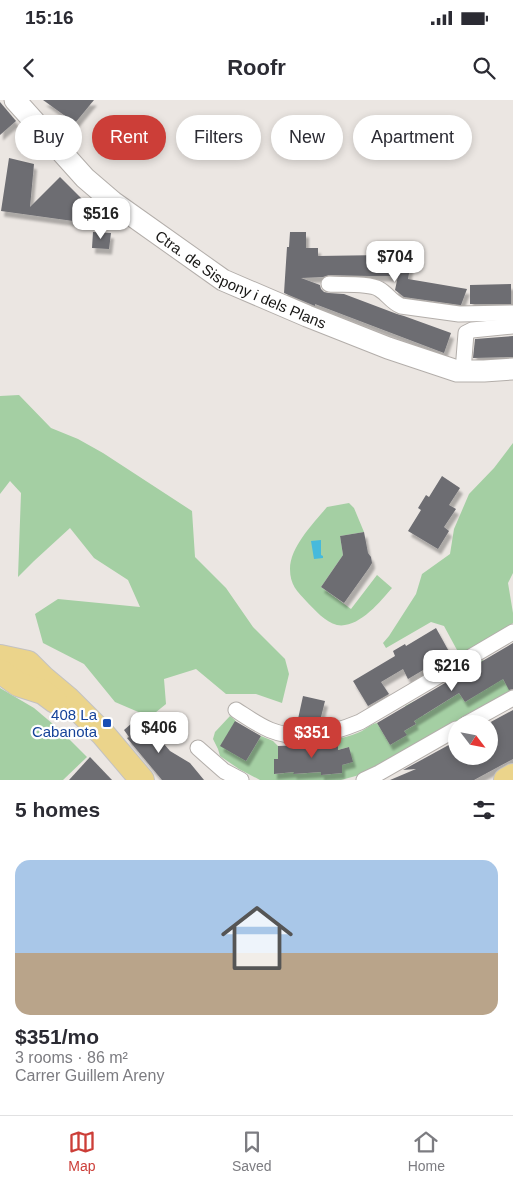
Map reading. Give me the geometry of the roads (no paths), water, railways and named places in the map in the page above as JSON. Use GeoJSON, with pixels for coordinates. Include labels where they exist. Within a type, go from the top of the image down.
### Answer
{"type":"FeatureCollection","features":[{"type":"Feature","properties":{"kind":"main road","name":"Ctra. de Sispony i dels Plans"},"geometry":{"type":"LineString","coordinates":[[15,100],[85,178],[114,202],[223,280],[388,348],[456,370],[513,369]]}},
{"type":"Feature","properties":{"kind":"main road"},"geometry":{"type":"LineString","coordinates":[[0,656],[19,674],[71,713],[93,734],[130,780]]}},
{"type":"Feature","properties":{"kind":"main road"},"geometry":{"type":"LineString","coordinates":[[19,674],[42,678],[68,699],[103,734],[142,780]]}},
{"type":"Feature","properties":{"kind":"main road"},"geometry":{"type":"LineString","coordinates":[[506,780],[513,776]]}},
{"type":"Feature","properties":{"kind":"street"},"geometry":{"type":"LineString","coordinates":[[329,284],[373,286],[381,290],[394,303],[401,306],[459,314],[513,312]]}},
{"type":"Feature","properties":{"kind":"street"},"geometry":{"type":"LineString","coordinates":[[456,370],[459,314]]}},
{"type":"Feature","properties":{"kind":"street"},"geometry":{"type":"LineString","coordinates":[[456,370],[466,333],[472,330],[513,326]]}},
{"type":"Feature","properties":{"kind":"street"},"geometry":{"type":"LineString","coordinates":[[236,710],[271,730],[294,736],[320,735],[339,730],[360,722],[513,632]]}},
{"type":"Feature","properties":{"kind":"street"},"geometry":{"type":"LineString","coordinates":[[482,715],[513,698]]}},
{"type":"Feature","properties":{"kind":"street"},"geometry":{"type":"LineString","coordinates":[[364,780],[380,774],[448,734]]}},
{"type":"Feature","properties":{"kind":"street"},"geometry":{"type":"LineString","coordinates":[[198,748],[224,770],[240,780]]}},
{"type":"Feature","properties":{"kind":"water"},"geometry":{"type":"Polygon","coordinates":[[[321,540],[321,555],[323,558],[314,559],[311,541],[321,540]]]}},
{"type":"Feature","properties":{"kind":"place","name":"408 La Cabanota"},"geometry":{"type":"Point","coordinates":[107,723]}}]}
